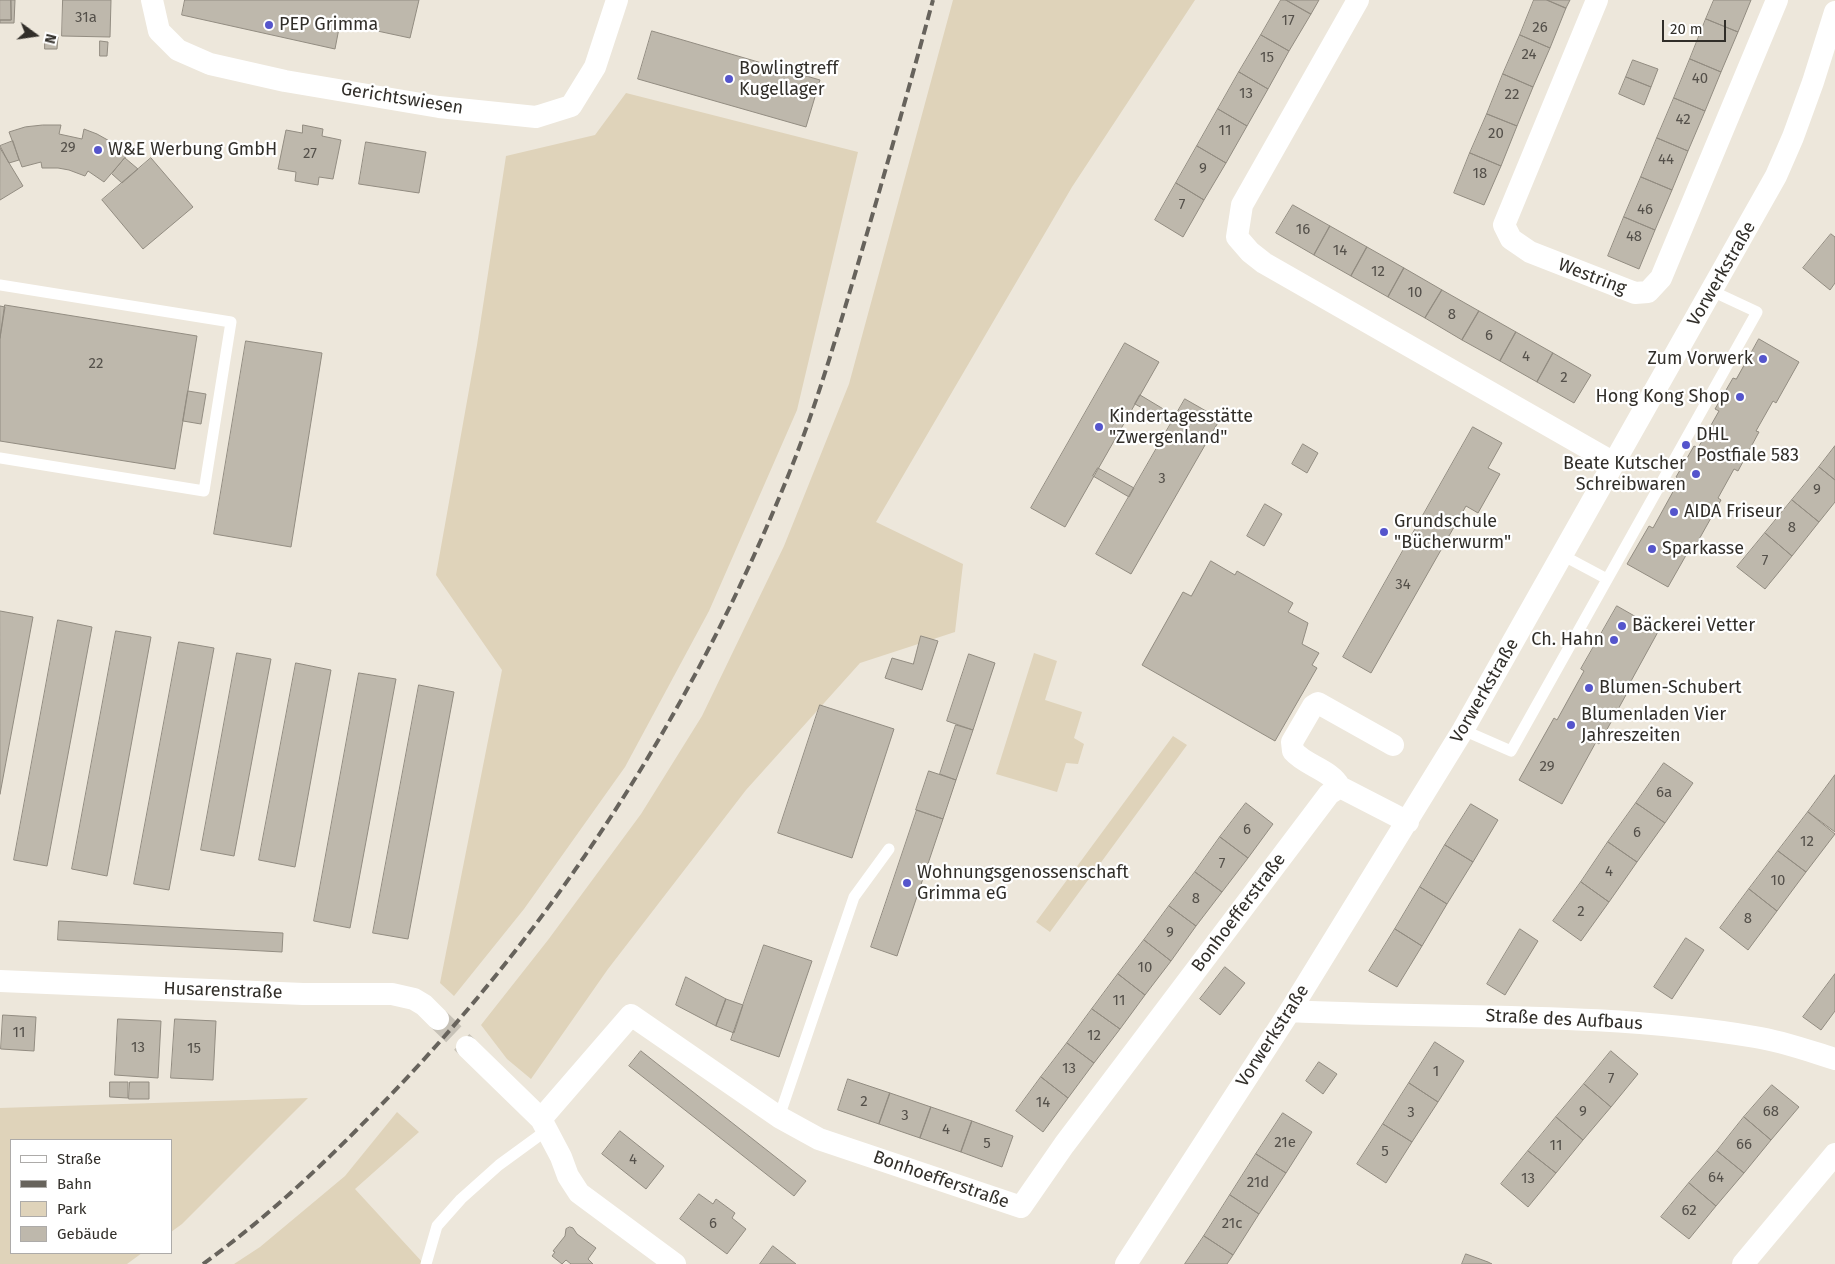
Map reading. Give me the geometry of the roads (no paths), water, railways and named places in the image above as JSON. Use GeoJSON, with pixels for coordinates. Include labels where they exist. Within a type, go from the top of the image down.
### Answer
{"type":"FeatureCollection","features":[{"type":"Feature","properties":{"kind":"street","name":"Gerichtswiesen"},"geometry":{"type":"LineString","coordinates":[[152,0],[159,32],[178,50],[210,64],[285,81],[439,107],[536,117],[571,106],[595,68],[616,0]]}},
{"type":"Feature","properties":{"kind":"street"},"geometry":{"type":"LineString","coordinates":[[1358,0],[1242,205],[1237,237],[1264,263],[1614,463]]}},
{"type":"Feature","properties":{"kind":"street","name":"Westring"},"geometry":{"type":"LineString","coordinates":[[1597,0],[1504,225],[1511,239],[1530,252],[1635,293],[1648,292],[1661,278],[1777,0]]}},
{"type":"Feature","properties":{"kind":"street","name":"Vorwerkstraße"},"geometry":{"type":"LineString","coordinates":[[1126,1264],[1290,1011],[1408,822],[1463,730],[1712,291],[1776,176],[1810,91],[1835,12]]}},
{"type":"Feature","properties":{"kind":"street"},"geometry":{"type":"LineString","coordinates":[[1393,745],[1318,703],[1313,706],[1292,742],[1292,751],[1336,779],[1340,787],[1408,822]]}},
{"type":"Feature","properties":{"kind":"street","name":"Bonhoefferstraße"},"geometry":{"type":"LineString","coordinates":[[544,1125],[631,1014],[779,1116],[819,1139],[1021,1207],[1064,1146],[1328,794],[1340,787]]}},
{"type":"Feature","properties":{"kind":"street","name":"Husarenstraße"},"geometry":{"type":"LineString","coordinates":[[0,981],[303,994],[392,994],[414,999],[424,1004],[438,1019]]}},
{"type":"Feature","properties":{"kind":"street","name":"Straße des Aufbaus"},"geometry":{"type":"LineString","coordinates":[[1290,1011],[1366,1015],[1523,1016],[1688,1027],[1757,1037],[1835,1059]]}},
{"type":"Feature","properties":{"kind":"street"},"geometry":{"type":"LineString","coordinates":[[467,1048],[544,1125],[561,1157],[568,1176],[579,1193],[675,1264]]}},
{"type":"Feature","properties":{"kind":"street"},"geometry":{"type":"LineString","coordinates":[[1743,1264],[1835,1154]]}},
{"type":"Feature","properties":{"kind":"lane"},"geometry":{"type":"LineString","coordinates":[[0,285],[231,322],[204,491],[0,458]]}},
{"type":"Feature","properties":{"kind":"lane"},"geometry":{"type":"LineString","coordinates":[[1463,730],[1511,751],[1757,312],[1712,291]]}},
{"type":"Feature","properties":{"kind":"lane"},"geometry":{"type":"LineString","coordinates":[[1562,555],[1607,579]]}},
{"type":"Feature","properties":{"kind":"lane"},"geometry":{"type":"LineString","coordinates":[[779,1116],[854,897],[889,849]]}},
{"type":"Feature","properties":{"kind":"lane"},"geometry":{"type":"LineString","coordinates":[[426,1264],[437,1226],[461,1199],[544,1125]]}},
{"type":"Feature","properties":{"kind":"tunnel"},"geometry":{"type":"LineString","coordinates":[[438,1019],[467,1047]]}},
{"type":"Feature","properties":{"kind":"railway"},"geometry":{"type":"LineString","coordinates":[[203,1264],[273,1208],[318,1168],[381,1105],[446,1035],[507,961],[564,885],[618,806],[668,724],[713,640],[755,554],[810,418],[848,298],[933,0]]}},
{"type":"Feature","properties":{"kind":"place","name":"PEP Grimma"},"geometry":{"type":"Point","coordinates":[269,25]}},
{"type":"Feature","properties":{"kind":"place","name":"Bowlingtreff Kugellager"},"geometry":{"type":"Point","coordinates":[729,79]}},
{"type":"Feature","properties":{"kind":"place","name":"W&E Werbung GmbH"},"geometry":{"type":"Point","coordinates":[98,150]}},
{"type":"Feature","properties":{"kind":"place","name":"Zum Vorwerk"},"geometry":{"type":"Point","coordinates":[1763,359]}},
{"type":"Feature","properties":{"kind":"place","name":"Hong Kong Shop"},"geometry":{"type":"Point","coordinates":[1740,397]}},
{"type":"Feature","properties":{"kind":"place","name":"Kindertagesstätte \"Zwergenland\""},"geometry":{"type":"Point","coordinates":[1099,427]}},
{"type":"Feature","properties":{"kind":"place","name":"DHL Postfiale 583"},"geometry":{"type":"Point","coordinates":[1686,445]}},
{"type":"Feature","properties":{"kind":"place","name":"Beate Kutscher Schreibwaren"},"geometry":{"type":"Point","coordinates":[1696,474]}},
{"type":"Feature","properties":{"kind":"place","name":"AIDA Friseur"},"geometry":{"type":"Point","coordinates":[1674,512]}},
{"type":"Feature","properties":{"kind":"place","name":"Grundschule \"Bücherwurm\""},"geometry":{"type":"Point","coordinates":[1384,532]}},
{"type":"Feature","properties":{"kind":"place","name":"Sparkasse"},"geometry":{"type":"Point","coordinates":[1652,549]}},
{"type":"Feature","properties":{"kind":"place","name":"Bäckerei Vetter"},"geometry":{"type":"Point","coordinates":[1622,626]}},
{"type":"Feature","properties":{"kind":"place","name":"Ch. Hahn"},"geometry":{"type":"Point","coordinates":[1614,640]}},
{"type":"Feature","properties":{"kind":"place","name":"Blumen-Schubert"},"geometry":{"type":"Point","coordinates":[1589,688]}},
{"type":"Feature","properties":{"kind":"place","name":"Blumenladen Vier Jahreszeiten"},"geometry":{"type":"Point","coordinates":[1571,725]}},
{"type":"Feature","properties":{"kind":"place","name":"Wohnungsgenossenschaft Grimma eG"},"geometry":{"type":"Point","coordinates":[907,883]}}]}
